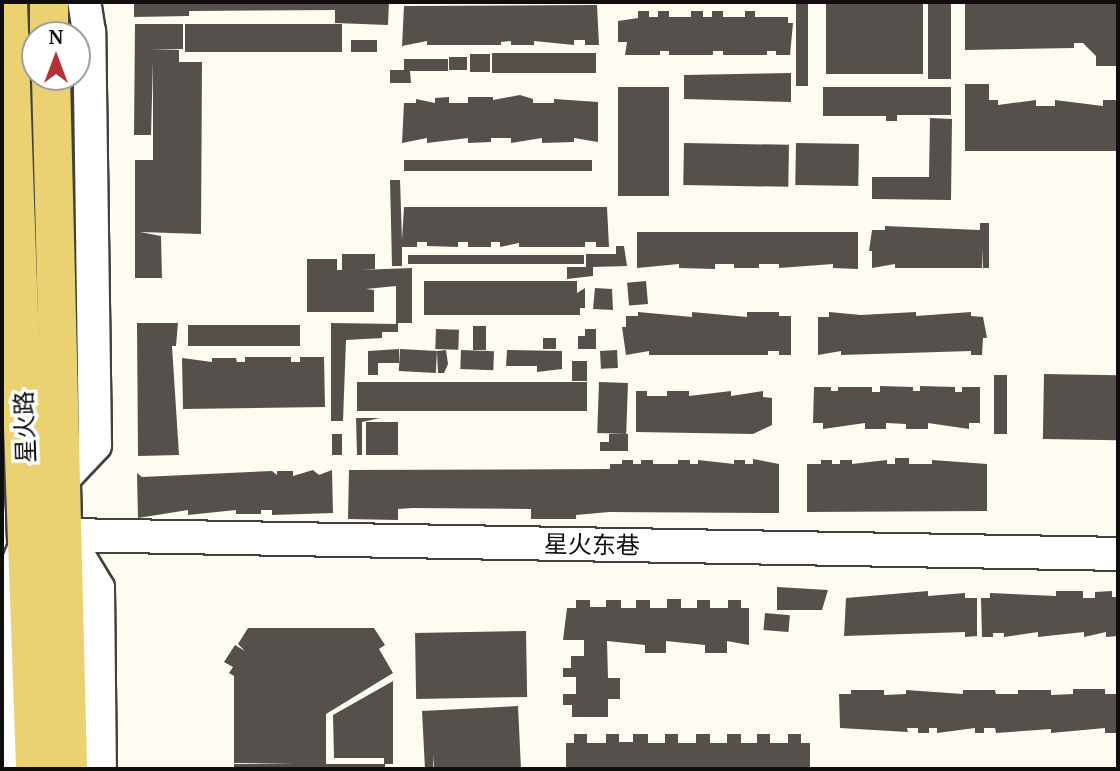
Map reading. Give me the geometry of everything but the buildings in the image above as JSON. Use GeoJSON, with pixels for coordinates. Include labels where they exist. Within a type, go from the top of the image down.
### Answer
{"type":"FeatureCollection","features":[{"type":"Feature","properties":{"kind":"main road","name":"星火路"},"geometry":{"type":"LineString","coordinates":[[8,3],[14,482],[28,539],[35,769]]}},
{"type":"Feature","properties":{"kind":"main road","name":"星火路"},"geometry":{"type":"LineString","coordinates":[[51,91],[64,478],[68,769]]}},
{"type":"Feature","properties":{"kind":"street"},"geometry":{"type":"LineString","coordinates":[[56,10],[89,32],[95,445],[64,478]]}},
{"type":"Feature","properties":{"kind":"street"},"geometry":{"type":"LineString","coordinates":[[65,535],[97,588],[100,769]]}},
{"type":"Feature","properties":{"kind":"street","name":"星火东巷"},"geometry":{"type":"LineString","coordinates":[[65,535],[1118,554]]}},
{"type":"Feature","properties":{"kind":"street"},"geometry":{"type":"LineString","coordinates":[[10,769],[8,590],[28,539]]}}]}
